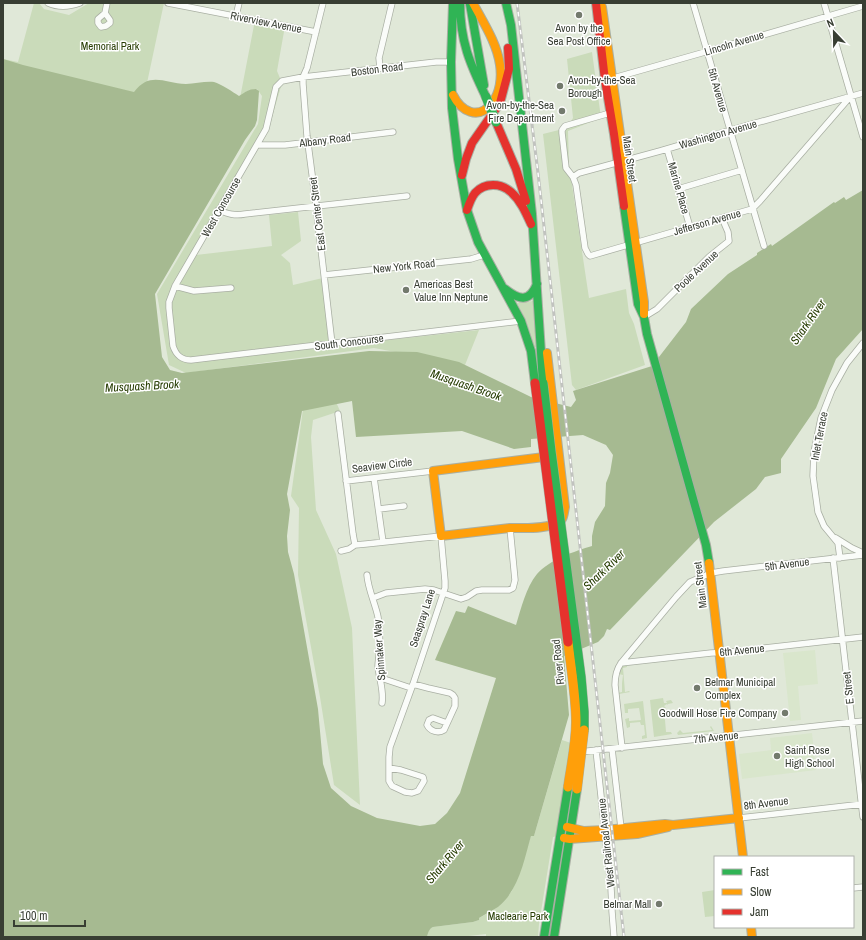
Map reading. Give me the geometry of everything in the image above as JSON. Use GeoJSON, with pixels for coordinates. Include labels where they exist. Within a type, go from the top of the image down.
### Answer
{"type":"FeatureCollection","features":[{"type":"Feature","properties":{"kind":"main road"},"geometry":{"type":"LineString","coordinates":[[441,536],[510,528],[544,527],[554,524],[562,519],[565,507],[559,450],[543,384],[521,321],[484,255],[467,210],[454,128],[451,62],[453,3]]}},
{"type":"Feature","properties":{"kind":"main road"},"geometry":{"type":"LineString","coordinates":[[460,3],[465,48],[516,169],[533,228]]}},
{"type":"Feature","properties":{"kind":"main road"},"geometry":{"type":"LineString","coordinates":[[452,93],[462,108],[471,112],[480,112],[487,109],[492,104],[499,88],[499,60],[491,38],[472,3]]}},
{"type":"Feature","properties":{"kind":"main road"},"geometry":{"type":"LineString","coordinates":[[472,3],[486,97]]}},
{"type":"Feature","properties":{"kind":"main road"},"geometry":{"type":"LineString","coordinates":[[461,178],[472,143],[500,103],[506,86],[509,70],[506,3]]}},
{"type":"Feature","properties":{"kind":"main road"},"geometry":{"type":"LineString","coordinates":[[506,3],[511,25],[532,214],[543,384],[581,677],[584,712],[583,740],[572,788]]}},
{"type":"Feature","properties":{"kind":"main road","name":"Main Street"},"geometry":{"type":"LineString","coordinates":[[596,3],[621,161],[638,304],[644,317],[647,334],[655,358],[706,545],[711,573],[743,856]]}},
{"type":"Feature","properties":{"kind":"main road","name":"Main Street"},"geometry":{"type":"LineString","coordinates":[[601,3],[610,113],[621,161]]}},
{"type":"Feature","properties":{"kind":"main road"},"geometry":{"type":"LineString","coordinates":[[467,210],[477,191],[487,185],[496,184],[514,195],[521,204],[533,228]]}},
{"type":"Feature","properties":{"kind":"main road"},"geometry":{"type":"LineString","coordinates":[[535,260],[543,384]]}},
{"type":"Feature","properties":{"kind":"main road"},"geometry":{"type":"LineString","coordinates":[[502,287],[514,296],[525,298],[531,295],[537,283]]}},
{"type":"Feature","properties":{"kind":"main road","name":"River Road"},"geometry":{"type":"LineString","coordinates":[[543,384],[544,457],[566,624],[575,700],[576,724],[572,788],[566,827],[560,837],[544,937]]}},
{"type":"Feature","properties":{"kind":"main road","name":"Seaview Circle"},"geometry":{"type":"LineString","coordinates":[[433,471],[544,457]]}},
{"type":"Feature","properties":{"kind":"main road","name":"Seaspray Lane"},"geometry":{"type":"LineString","coordinates":[[433,471],[441,536]]}},
{"type":"Feature","properties":{"kind":"main road","name":"8th Avenue"},"geometry":{"type":"LineString","coordinates":[[566,827],[606,834],[621,828],[665,824],[672,825],[739,818]]}},
{"type":"Feature","properties":{"kind":"main road","name":"8th Avenue"},"geometry":{"type":"LineString","coordinates":[[560,837],[570,839],[606,834],[640,833],[664,829],[672,825]]}},
{"type":"Feature","properties":{"kind":"main road","name":"River Road"},"geometry":{"type":"LineString","coordinates":[[554,937],[570,839],[566,827]]}},
{"type":"Feature","properties":{"kind":"street"},"geometry":{"type":"LineString","coordinates":[[48,3],[55,6],[64,7],[73,6],[80,3]]}},
{"type":"Feature","properties":{"kind":"street"},"geometry":{"type":"LineString","coordinates":[[105,13],[107,3]]}},
{"type":"Feature","properties":{"kind":"street","name":"Riverview Avenue"},"geometry":{"type":"LineString","coordinates":[[171,3],[316,32]]}},
{"type":"Feature","properties":{"kind":"street"},"geometry":{"type":"LineString","coordinates":[[236,16],[239,3]]}},
{"type":"Feature","properties":{"kind":"street","name":"East Center Street"},"geometry":{"type":"LineString","coordinates":[[323,3],[302,84],[332,344]]}},
{"type":"Feature","properties":{"kind":"street"},"geometry":{"type":"LineString","coordinates":[[380,68],[379,58],[392,3]]}},
{"type":"Feature","properties":{"kind":"street","name":"5th Avenue"},"geometry":{"type":"LineString","coordinates":[[693,3],[764,246]]}},
{"type":"Feature","properties":{"kind":"street"},"geometry":{"type":"LineString","coordinates":[[824,3],[863,137]]}},
{"type":"Feature","properties":{"kind":"street","name":"Lincoln Avenue"},"geometry":{"type":"LineString","coordinates":[[608,79],[863,6]]}},
{"type":"Feature","properties":{"kind":"street","name":"Boston Road"},"geometry":{"type":"LineString","coordinates":[[303,77],[451,62]]}},
{"type":"Feature","properties":{"kind":"street","name":"West Concourse"},"geometry":{"type":"LineString","coordinates":[[178,356],[173,346],[169,308],[169,302],[175,286],[266,129],[275,90],[278,85],[286,80],[303,77]]}},
{"type":"Feature","properties":{"kind":"street","name":"Washington Avenue"},"geometry":{"type":"LineString","coordinates":[[573,177],[579,173],[863,93]]}},
{"type":"Feature","properties":{"kind":"street","name":"Jefferson Avenue"},"geometry":{"type":"LineString","coordinates":[[573,177],[576,185],[585,248],[589,255],[592,256],[690,228],[752,209],[851,96]]}},
{"type":"Feature","properties":{"kind":"street"},"geometry":{"type":"LineString","coordinates":[[573,177],[566,168],[562,133],[564,128],[610,113]]}},
{"type":"Feature","properties":{"kind":"street","name":"Albany Road"},"geometry":{"type":"LineString","coordinates":[[257,145],[285,145],[393,132]]}},
{"type":"Feature","properties":{"kind":"street","name":"Marine Place"},"geometry":{"type":"LineString","coordinates":[[667,149],[690,228]]}},
{"type":"Feature","properties":{"kind":"street"},"geometry":{"type":"LineString","coordinates":[[678,188],[742,170]]}},
{"type":"Feature","properties":{"kind":"street"},"geometry":{"type":"LineString","coordinates":[[218,210],[232,215],[240,215],[407,196]]}},
{"type":"Feature","properties":{"kind":"street","name":"Poole Avenue"},"geometry":{"type":"LineString","coordinates":[[644,317],[657,309],[709,257],[729,241],[728,232],[722,218]]}},
{"type":"Feature","properties":{"kind":"street","name":"New York Road"},"geometry":{"type":"LineString","coordinates":[[324,275],[471,259],[484,255]]}},
{"type":"Feature","properties":{"kind":"street"},"geometry":{"type":"LineString","coordinates":[[175,286],[194,291],[231,288]]}},
{"type":"Feature","properties":{"kind":"street","name":"South Concourse"},"geometry":{"type":"LineString","coordinates":[[178,356],[184,360],[191,360],[521,321]]}},
{"type":"Feature","properties":{"kind":"street","name":"Inlet Terrace"},"geometry":{"type":"LineString","coordinates":[[840,558],[838,546],[824,526],[818,512],[813,476],[814,452],[821,418],[832,390],[847,363],[863,343]]}},
{"type":"Feature","properties":{"kind":"street"},"geometry":{"type":"LineString","coordinates":[[338,414],[346,481]]}},
{"type":"Feature","properties":{"kind":"street","name":"Seaview Circle"},"geometry":{"type":"LineString","coordinates":[[355,545],[346,481],[433,471]]}},
{"type":"Feature","properties":{"kind":"street"},"geometry":{"type":"LineString","coordinates":[[374,478],[383,542]]}},
{"type":"Feature","properties":{"kind":"street"},"geometry":{"type":"LineString","coordinates":[[379,510],[404,506]]}},
{"type":"Feature","properties":{"kind":"street"},"geometry":{"type":"LineString","coordinates":[[373,598],[386,593],[425,589],[434,590],[461,599],[476,591],[509,590],[513,588],[515,583],[515,575],[510,528]]}},
{"type":"Feature","properties":{"kind":"street"},"geometry":{"type":"LineString","coordinates":[[831,535],[863,554]]}},
{"type":"Feature","properties":{"kind":"street"},"geometry":{"type":"LineString","coordinates":[[342,551],[355,545],[441,536]]}},
{"type":"Feature","properties":{"kind":"street","name":"Seaspray Lane"},"geometry":{"type":"LineString","coordinates":[[389,768],[423,777],[424,781],[418,791],[412,794],[392,786],[389,781],[389,768],[389,757],[390,747],[445,588],[441,536]]}},
{"type":"Feature","properties":{"kind":"street","name":"5th Avenue"},"geometry":{"type":"LineString","coordinates":[[711,573],[863,554]]}},
{"type":"Feature","properties":{"kind":"street","name":"E Street"},"geometry":{"type":"LineString","coordinates":[[833,558],[863,817]]}},
{"type":"Feature","properties":{"kind":"street"},"geometry":{"type":"LineString","coordinates":[[622,748],[617,697],[617,670],[621,663],[690,582],[711,573]]}},
{"type":"Feature","properties":{"kind":"street","name":"Spinnaker Way"},"geometry":{"type":"LineString","coordinates":[[367,575],[369,589],[378,617],[380,634],[378,664],[382,703]]}},
{"type":"Feature","properties":{"kind":"street","name":"6th Avenue"},"geometry":{"type":"LineString","coordinates":[[621,663],[863,637]]}},
{"type":"Feature","properties":{"kind":"street"},"geometry":{"type":"LineString","coordinates":[[380,676],[384,679],[450,693],[453,695],[455,698],[455,706],[447,723]]}},
{"type":"Feature","properties":{"kind":"street","name":"7th Avenue"},"geometry":{"type":"LineString","coordinates":[[569,754],[863,721]]}},
{"type":"Feature","properties":{"kind":"street","name":"West Railroad Avenue"},"geometry":{"type":"LineString","coordinates":[[612,749],[621,828]]}},
{"type":"Feature","properties":{"kind":"street","name":"West Railroad Avenue"},"geometry":{"type":"LineString","coordinates":[[596,750],[606,834],[614,937]]}},
{"type":"Feature","properties":{"kind":"street","name":"8th Avenue"},"geometry":{"type":"LineString","coordinates":[[739,818],[862,804]]}},
{"type":"Feature","properties":{"kind":"shaded area"},"geometry":{"type":"Polygon","coordinates":[[[815,650],[818,684],[798,686],[801,720],[790,721],[783,653],[815,650]]]}},
{"type":"Feature","properties":{"kind":"shaded area","name":"Saint Rose High School"},"geometry":{"type":"Polygon","coordinates":[[[812,733],[816,770],[742,779],[739,754],[771,750],[770,738],[812,733]]]}},
{"type":"Feature","properties":{"kind":"green space","name":"Memorial Park"},"geometry":{"type":"Polygon","coordinates":[[[34,3],[39,3],[44,9],[69,15],[89,3],[164,3],[147,83],[134,96],[3,61],[3,59],[18,62],[34,3]]]}},
{"type":"Feature","properties":{"kind":"green space"},"geometry":{"type":"Polygon","coordinates":[[[255,20],[285,26],[277,71],[282,83],[270,124],[196,255],[272,246],[269,215],[298,212],[301,241],[281,255],[290,263],[293,285],[327,277],[334,346],[479,330],[465,365],[374,348],[186,373],[169,365],[157,294],[258,124],[262,96],[257,89],[247,91],[240,98],[255,20]]]}},
{"type":"Feature","properties":{"kind":"green space"},"geometry":{"type":"Polygon","coordinates":[[[592,52],[601,118],[568,131],[569,165],[589,298],[626,289],[629,313],[634,324],[645,365],[576,390],[572,385],[543,134],[567,128],[573,118],[567,59],[592,52]]]}},
{"type":"Feature","properties":{"kind":"green space"},"geometry":{"type":"Polygon","coordinates":[[[533,301],[536,347],[534,347],[525,318],[517,303],[533,301]]]}},
{"type":"Feature","properties":{"kind":"green space"},"geometry":{"type":"Polygon","coordinates":[[[336,402],[340,411],[313,420],[311,437],[316,510],[336,554],[352,628],[360,805],[334,785],[298,575],[299,508],[291,496],[303,409],[336,402]]]}},
{"type":"Feature","properties":{"kind":"green space"},"geometry":{"type":"Polygon","coordinates":[[[627,665],[627,667],[623,668],[625,692],[630,692],[619,694],[618,693],[622,692],[623,675],[619,674],[622,666],[627,665]]]}},
{"type":"Feature","properties":{"kind":"green space"},"geometry":{"type":"Polygon","coordinates":[[[663,698],[664,703],[671,700],[673,703],[664,706],[666,708],[664,708],[666,732],[671,732],[672,734],[654,737],[650,700],[663,698]]]}},
{"type":"Feature","properties":{"kind":"green space"},"geometry":{"type":"Polygon","coordinates":[[[643,701],[647,738],[642,739],[642,736],[645,735],[644,725],[641,725],[640,722],[630,723],[630,727],[627,728],[625,719],[629,718],[629,721],[641,720],[639,708],[628,709],[628,713],[625,713],[624,704],[643,701]]]}},
{"type":"Feature","properties":{"kind":"green space"},"geometry":{"type":"Polygon","coordinates":[[[711,726],[714,731],[678,735],[677,733],[680,730],[683,733],[712,730],[710,727],[711,726]]]}},
{"type":"Feature","properties":{"kind":"green space","name":"Maclearie Park"},"geometry":{"type":"Polygon","coordinates":[[[562,740],[574,744],[559,836],[553,837],[538,937],[486,937],[486,934],[460,937],[427,937],[429,931],[433,927],[479,920],[479,918],[499,906],[512,891],[531,836],[534,836],[562,740]]]}},
{"type":"Feature","properties":{"kind":"green space"},"geometry":{"type":"Polygon","coordinates":[[[714,890],[714,916],[705,917],[702,892],[714,890]]]}},
{"type":"Feature","properties":{"kind":"water"},"geometry":{"type":"Polygon","coordinates":[[[3,59],[134,92],[146,82],[152,80],[186,84],[214,82],[239,96],[251,90],[256,89],[259,91],[257,120],[255,126],[245,140],[155,294],[162,357],[170,370],[182,373],[369,351],[417,352],[459,362],[531,397],[571,407],[576,400],[573,391],[652,366],[686,322],[691,309],[728,274],[771,244],[772,246],[834,202],[835,203],[844,197],[846,200],[863,190],[863,329],[836,359],[816,408],[781,459],[781,473],[765,477],[756,489],[714,522],[610,630],[607,629],[604,636],[598,642],[564,656],[569,715],[534,836],[531,836],[520,874],[511,892],[498,907],[479,918],[479,920],[473,922],[433,927],[428,933],[427,937],[3,937],[3,59]],[[352,401],[302,411],[287,494],[290,510],[287,536],[288,552],[294,574],[318,709],[323,764],[331,788],[351,806],[377,818],[420,826],[435,824],[447,813],[460,793],[496,678],[435,660],[456,611],[465,613],[468,606],[516,625],[527,592],[537,574],[555,560],[570,553],[592,546],[592,536],[595,522],[605,506],[606,483],[610,473],[613,455],[606,445],[583,435],[531,439],[531,447],[514,449],[462,431],[356,437],[352,401]]]}},
{"type":"Feature","properties":{"kind":"railway"},"geometry":{"type":"LineString","coordinates":[[517,3],[538,173],[624,937]]}},
{"type":"Feature","properties":{"kind":"traffic: fast"},"geometry":{"type":"LineString","coordinates":[[453,3],[451,62],[452,108],[458,159],[467,210],[478,242],[521,321],[531,351],[535,383]]}},
{"type":"Feature","properties":{"kind":"traffic: fast"},"geometry":{"type":"LineString","coordinates":[[460,3],[460,17],[467,52],[486,97]]}},
{"type":"Feature","properties":{"kind":"traffic: fast"},"geometry":{"type":"LineString","coordinates":[[506,3],[511,25],[532,214],[543,383]]}},
{"type":"Feature","properties":{"kind":"traffic: fast"},"geometry":{"type":"LineString","coordinates":[[470,4],[484,85]]}},
{"type":"Feature","properties":{"kind":"traffic: fast"},"geometry":{"type":"LineString","coordinates":[[486,97],[496,122]]}},
{"type":"Feature","properties":{"kind":"traffic: fast"},"geometry":{"type":"LineString","coordinates":[[624,206],[638,304],[644,317],[647,334],[706,545],[709,563]]}},
{"type":"Feature","properties":{"kind":"traffic: fast"},"geometry":{"type":"LineString","coordinates":[[505,289],[515,296],[523,298],[531,294],[537,284]]}},
{"type":"Feature","properties":{"kind":"traffic: fast"},"geometry":{"type":"LineString","coordinates":[[543,383],[581,677],[584,730]]}},
{"type":"Feature","properties":{"kind":"traffic: fast"},"geometry":{"type":"LineString","coordinates":[[544,937],[568,787]]}},
{"type":"Feature","properties":{"kind":"traffic: fast"},"geometry":{"type":"LineString","coordinates":[[554,937],[577,789]]}},
{"type":"Feature","properties":{"kind":"traffic: slow"},"geometry":{"type":"LineString","coordinates":[[453,95],[460,106],[470,112],[481,112],[495,99],[500,85],[501,70],[496,49],[473,3]]}},
{"type":"Feature","properties":{"kind":"traffic: slow"},"geometry":{"type":"LineString","coordinates":[[602,7],[644,302],[644,314]]}},
{"type":"Feature","properties":{"kind":"traffic: slow"},"geometry":{"type":"LineString","coordinates":[[510,528],[545,527],[558,523],[564,515],[565,507],[547,353]]}},
{"type":"Feature","properties":{"kind":"traffic: slow"},"geometry":{"type":"LineString","coordinates":[[510,528],[441,536],[433,471],[544,457]]}},
{"type":"Feature","properties":{"kind":"traffic: slow"},"geometry":{"type":"LineString","coordinates":[[709,563],[743,856]]}},
{"type":"Feature","properties":{"kind":"traffic: slow"},"geometry":{"type":"LineString","coordinates":[[568,642],[576,712],[576,730],[568,787]]}},
{"type":"Feature","properties":{"kind":"traffic: slow"},"geometry":{"type":"LineString","coordinates":[[577,789],[584,730]]}},
{"type":"Feature","properties":{"kind":"traffic: slow"},"geometry":{"type":"LineString","coordinates":[[567,827],[584,831],[605,830],[739,818]]}},
{"type":"Feature","properties":{"kind":"traffic: slow"},"geometry":{"type":"LineString","coordinates":[[564,838],[570,839],[637,834],[668,827]]}},
{"type":"Feature","properties":{"kind":"traffic: slow"},"geometry":{"type":"LineString","coordinates":[[751,928],[752,937]]}},
{"type":"Feature","properties":{"kind":"traffic: jam"},"geometry":{"type":"LineString","coordinates":[[596,3],[605,80],[624,206]]}},
{"type":"Feature","properties":{"kind":"traffic: jam"},"geometry":{"type":"LineString","coordinates":[[462,175],[472,143],[500,103],[509,69],[508,48]]}},
{"type":"Feature","properties":{"kind":"traffic: jam"},"geometry":{"type":"LineString","coordinates":[[496,122],[516,169],[526,201]]}},
{"type":"Feature","properties":{"kind":"traffic: jam"},"geometry":{"type":"LineString","coordinates":[[467,210],[472,197],[479,189],[488,185],[498,185],[507,189],[518,199],[531,224]]}},
{"type":"Feature","properties":{"kind":"traffic: jam"},"geometry":{"type":"LineString","coordinates":[[535,383],[568,642]]}},
{"type":"Feature","properties":{"kind":"place","name":"Avon by the Sea Post Office"},"geometry":{"type":"Point","coordinates":[579,15]}},
{"type":"Feature","properties":{"kind":"place","name":"Avon-by-the-Sea Borough"},"geometry":{"type":"Point","coordinates":[560,86]}},
{"type":"Feature","properties":{"kind":"place","name":"Avon-by-the-Sea Fire Department"},"geometry":{"type":"Point","coordinates":[562,111]}},
{"type":"Feature","properties":{"kind":"place","name":"Americas Best Value Inn Neptune"},"geometry":{"type":"Point","coordinates":[406,290]}},
{"type":"Feature","properties":{"kind":"place","name":"Belmar Municipal Complex"},"geometry":{"type":"Point","coordinates":[697,688]}},
{"type":"Feature","properties":{"kind":"place","name":"Goodwill Hose Fire Company"},"geometry":{"type":"Point","coordinates":[785,713]}},
{"type":"Feature","properties":{"kind":"place","name":"Saint Rose High School"},"geometry":{"type":"Point","coordinates":[777,756]}},
{"type":"Feature","properties":{"kind":"place","name":"Belmar Mall"},"geometry":{"type":"Point","coordinates":[659,904]}},
{"type":"Feature","properties":{"kind":"water label","name":"Shark River"},"geometry":{"type":"Point","coordinates":[808,322]}},
{"type":"Feature","properties":{"kind":"water label","name":"Musquash Brook"},"geometry":{"type":"Point","coordinates":[466,385]}},
{"type":"Feature","properties":{"kind":"water label","name":"Musquash Brook"},"geometry":{"type":"Point","coordinates":[142,386]}},
{"type":"Feature","properties":{"kind":"water label","name":"Shark River"},"geometry":{"type":"Point","coordinates":[604,570]}},
{"type":"Feature","properties":{"kind":"water label","name":"Shark River"},"geometry":{"type":"Point","coordinates":[445,862]}}]}
